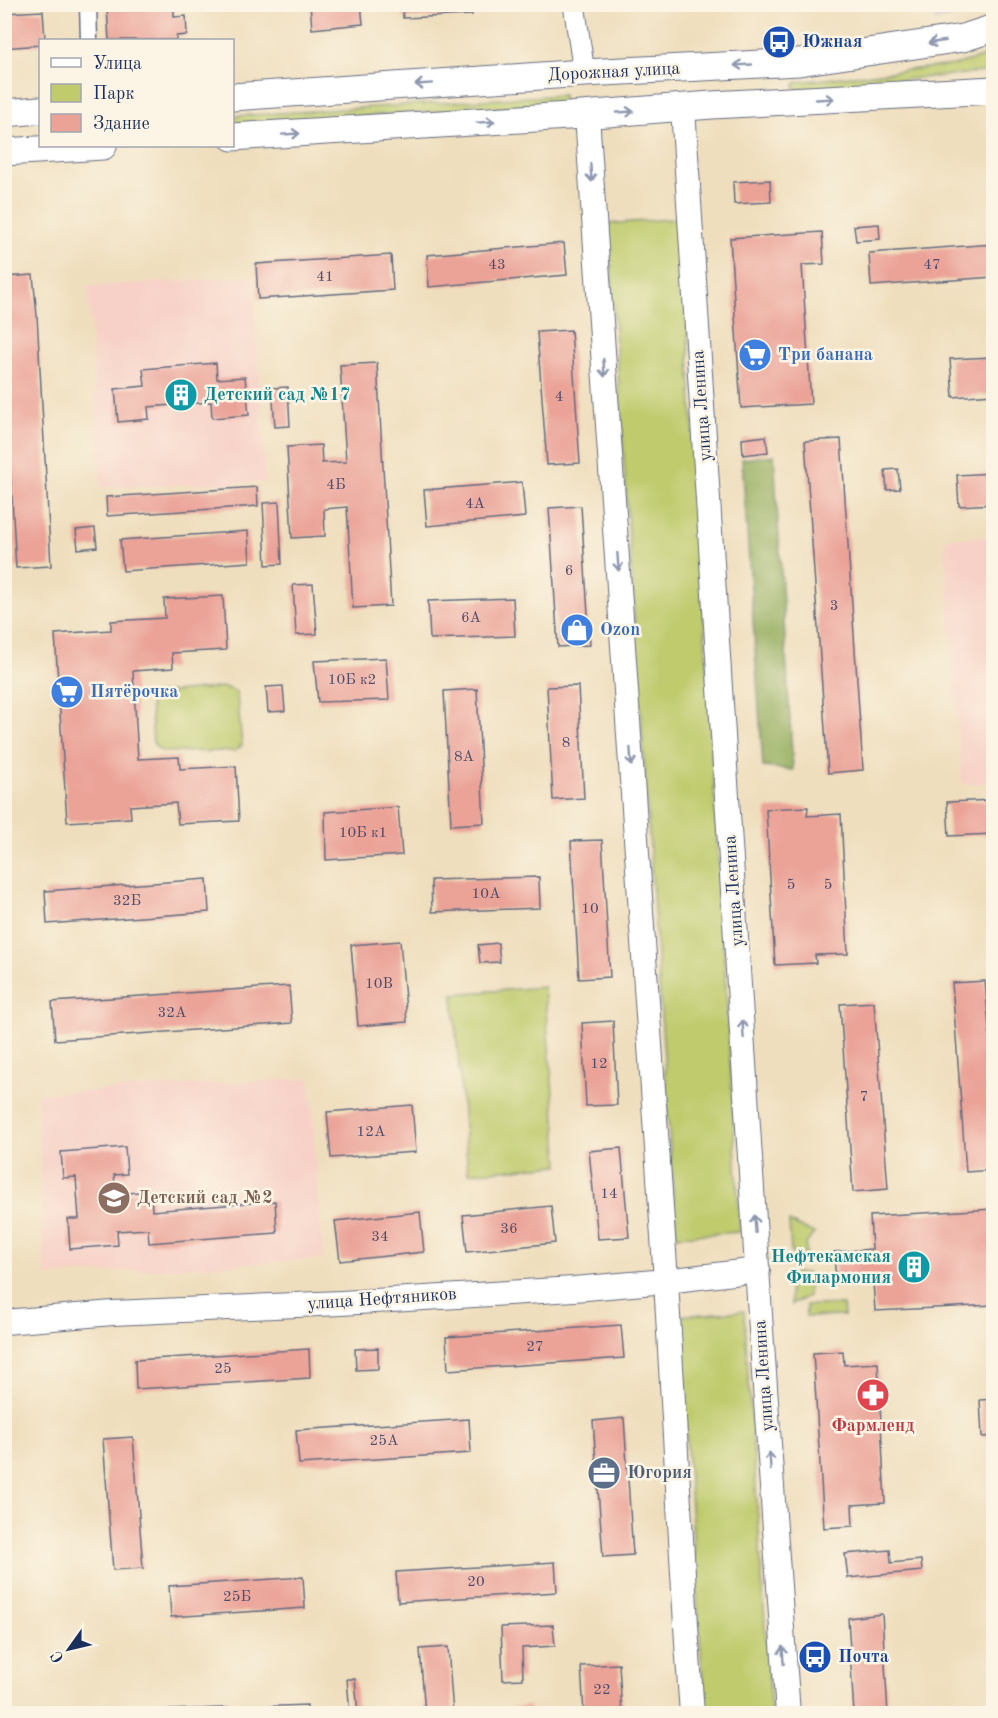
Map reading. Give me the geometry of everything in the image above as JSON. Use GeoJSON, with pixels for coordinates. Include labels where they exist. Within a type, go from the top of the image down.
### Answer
{"type":"FeatureCollection","features":[{"type":"Feature","properties":{"kind":"main road","name":"Дорожная улица"},"geometry":{"type":"LineString","coordinates":[[234,97],[584,73],[799,62],[963,38],[993,28]]}},
{"type":"Feature","properties":{"kind":"main road"},"geometry":{"type":"LineString","coordinates":[[793,101],[785,93],[779,81],[783,71],[799,62]]}},
{"type":"Feature","properties":{"kind":"main road","name":"улица Ленина"},"geometry":{"type":"LineString","coordinates":[[680,69],[788,1713]]}},
{"type":"Feature","properties":{"kind":"main road"},"geometry":{"type":"LineString","coordinates":[[584,73],[666,1281],[692,1713]]}},
{"type":"Feature","properties":{"kind":"main road"},"geometry":{"type":"LineString","coordinates":[[234,137],[993,90]]}},
{"type":"Feature","properties":{"kind":"main road"},"geometry":{"type":"LineString","coordinates":[[4,113],[39,110]]}},
{"type":"Feature","properties":{"kind":"main road"},"geometry":{"type":"LineString","coordinates":[[4,152],[86,147]]}},
{"type":"Feature","properties":{"kind":"main road","name":"улица Нефтяников"},"geometry":{"type":"LineString","coordinates":[[4,1323],[113,1313],[341,1303],[574,1289],[758,1270]]}},
{"type":"Feature","properties":{"kind":"street"},"geometry":{"type":"LineString","coordinates":[[88,4],[89,39]]}},
{"type":"Feature","properties":{"kind":"street"},"geometry":{"type":"LineString","coordinates":[[574,4],[584,73]]}},
{"type":"Feature","properties":{"kind":"shaded area"},"geometry":{"type":"Polygon","coordinates":[[[993,4],[994,6],[935,22],[930,5],[993,4]]]}},
{"type":"Feature","properties":{"kind":"shaded area"},"geometry":{"type":"Polygon","coordinates":[[[253,277],[265,482],[101,487],[88,286],[253,277]]]}},
{"type":"Feature","properties":{"kind":"shaded area"},"geometry":{"type":"Polygon","coordinates":[[[993,536],[993,782],[962,784],[944,539],[993,536]]]}},
{"type":"Feature","properties":{"kind":"shaded area"},"geometry":{"type":"Polygon","coordinates":[[[310,1078],[323,1259],[45,1276],[37,1094],[310,1078]]]}},
{"type":"Feature","properties":{"kind":"green space"},"geometry":{"type":"Polygon","coordinates":[[[993,54],[993,71],[797,90],[794,86],[797,82],[954,65],[993,54]]]}},
{"type":"Feature","properties":{"kind":"green space"},"geometry":{"type":"Polygon","coordinates":[[[563,95],[564,104],[234,124],[234,116],[563,95]]]}},
{"type":"Feature","properties":{"kind":"green space"},"geometry":{"type":"Polygon","coordinates":[[[681,218],[740,1232],[676,1236],[608,224],[681,218]]]}},
{"type":"Feature","properties":{"kind":"green space"},"geometry":{"type":"Polygon","coordinates":[[[774,455],[793,770],[763,767],[742,459],[774,455]]]}},
{"type":"Feature","properties":{"kind":"green space"},"geometry":{"type":"Polygon","coordinates":[[[224,687],[235,691],[237,696],[242,745],[235,751],[165,752],[158,749],[153,743],[150,700],[152,694],[224,687]]]}},
{"type":"Feature","properties":{"kind":"green space"},"geometry":{"type":"Polygon","coordinates":[[[544,987],[559,1165],[468,1173],[453,994],[544,987]]]}},
{"type":"Feature","properties":{"kind":"green space"},"geometry":{"type":"Polygon","coordinates":[[[789,1222],[814,1233],[806,1244],[805,1260],[791,1253],[789,1222]]]}},
{"type":"Feature","properties":{"kind":"green space"},"geometry":{"type":"Polygon","coordinates":[[[795,1273],[807,1273],[808,1296],[791,1305],[789,1279],[795,1273]]]}},
{"type":"Feature","properties":{"kind":"green space"},"geometry":{"type":"Polygon","coordinates":[[[806,1305],[843,1305],[844,1316],[806,1317],[806,1305]]]}},
{"type":"Feature","properties":{"kind":"green space"},"geometry":{"type":"Polygon","coordinates":[[[744,1311],[771,1713],[705,1713],[678,1316],[744,1311]]]}},
{"type":"Feature","properties":{"kind":"building"},"geometry":{"type":"Polygon","coordinates":[[[174,4],[174,17],[186,16],[187,35],[176,36],[176,39],[109,39],[107,7],[174,4]]]}},
{"type":"Feature","properties":{"kind":"building"},"geometry":{"type":"Polygon","coordinates":[[[310,4],[361,4],[363,24],[312,29],[310,4]]]}},
{"type":"Feature","properties":{"kind":"building"},"geometry":{"type":"Polygon","coordinates":[[[402,4],[472,4],[472,15],[403,18],[402,4]]]}},
{"type":"Feature","properties":{"kind":"building"},"geometry":{"type":"Polygon","coordinates":[[[43,11],[45,39],[39,39],[39,45],[4,48],[4,13],[43,11]]]}},
{"type":"Feature","properties":{"kind":"building"},"geometry":{"type":"Polygon","coordinates":[[[770,180],[771,202],[734,204],[733,182],[770,180]]]}},
{"type":"Feature","properties":{"kind":"building"},"geometry":{"type":"Polygon","coordinates":[[[879,224],[880,239],[856,241],[854,226],[879,224]]]}},
{"type":"Feature","properties":{"kind":"building"},"geometry":{"type":"Polygon","coordinates":[[[822,232],[824,264],[802,265],[811,404],[741,408],[730,238],[822,232]]]}},
{"type":"Feature","properties":{"kind":"building"},"geometry":{"type":"Polygon","coordinates":[[[564,243],[567,275],[429,287],[427,255],[564,243]]]}},
{"type":"Feature","properties":{"kind":"building"},"geometry":{"type":"Polygon","coordinates":[[[994,244],[994,277],[871,286],[869,253],[994,244]]]}},
{"type":"Feature","properties":{"kind":"building"},"geometry":{"type":"Polygon","coordinates":[[[391,255],[393,290],[258,299],[256,264],[391,255]]]}},
{"type":"Feature","properties":{"kind":"building"},"geometry":{"type":"Polygon","coordinates":[[[33,275],[51,566],[16,568],[4,361],[4,277],[33,275]]]}},
{"type":"Feature","properties":{"kind":"building"},"geometry":{"type":"Polygon","coordinates":[[[571,330],[580,463],[547,465],[537,332],[571,330]]]}},
{"type":"Feature","properties":{"kind":"building"},"geometry":{"type":"Polygon","coordinates":[[[994,357],[994,394],[953,397],[950,359],[994,357]]]}},
{"type":"Feature","properties":{"kind":"building","name":"Детский сад №17"},"geometry":{"type":"Polygon","coordinates":[[[216,363],[217,379],[245,377],[249,415],[212,418],[211,402],[148,407],[149,419],[118,422],[115,389],[145,386],[143,369],[216,363]]]}},
{"type":"Feature","properties":{"kind":"building"},"geometry":{"type":"Polygon","coordinates":[[[377,363],[391,606],[353,608],[347,507],[324,509],[325,536],[292,538],[287,447],[321,445],[322,463],[346,462],[340,365],[377,363]]]}},
{"type":"Feature","properties":{"kind":"building"},"geometry":{"type":"Polygon","coordinates":[[[288,387],[290,426],[275,427],[272,388],[288,387]]]}},
{"type":"Feature","properties":{"kind":"building"},"geometry":{"type":"Polygon","coordinates":[[[766,436],[768,452],[743,455],[742,439],[766,436]]]}},
{"type":"Feature","properties":{"kind":"building"},"geometry":{"type":"Polygon","coordinates":[[[841,439],[863,770],[828,773],[805,441],[841,439]]]}},
{"type":"Feature","properties":{"kind":"building"},"geometry":{"type":"Polygon","coordinates":[[[898,469],[900,489],[887,490],[885,470],[898,469]]]}},
{"type":"Feature","properties":{"kind":"building"},"geometry":{"type":"Polygon","coordinates":[[[994,473],[994,504],[959,506],[957,475],[994,473]]]}},
{"type":"Feature","properties":{"kind":"building"},"geometry":{"type":"Polygon","coordinates":[[[522,482],[525,517],[427,526],[424,490],[522,482]]]}},
{"type":"Feature","properties":{"kind":"building"},"geometry":{"type":"Polygon","coordinates":[[[257,487],[258,506],[107,516],[106,497],[257,487]]]}},
{"type":"Feature","properties":{"kind":"building"},"geometry":{"type":"Polygon","coordinates":[[[279,502],[282,564],[266,565],[263,503],[279,502]]]}},
{"type":"Feature","properties":{"kind":"building"},"geometry":{"type":"Polygon","coordinates":[[[581,506],[590,645],[558,647],[549,508],[581,506]]]}},
{"type":"Feature","properties":{"kind":"building"},"geometry":{"type":"Polygon","coordinates":[[[95,528],[97,547],[78,549],[76,530],[95,528]]]}},
{"type":"Feature","properties":{"kind":"building"},"geometry":{"type":"Polygon","coordinates":[[[248,531],[250,562],[123,571],[120,540],[248,531]]]}},
{"type":"Feature","properties":{"kind":"building"},"geometry":{"type":"Polygon","coordinates":[[[313,584],[317,634],[296,635],[293,585],[313,584]]]}},
{"type":"Feature","properties":{"kind":"building"},"geometry":{"type":"Polygon","coordinates":[[[223,596],[226,650],[172,653],[173,668],[133,671],[138,759],[179,757],[180,769],[236,766],[239,821],[178,824],[176,803],[130,806],[131,818],[67,822],[55,634],[111,630],[111,621],[165,618],[164,599],[223,596]]]}},
{"type":"Feature","properties":{"kind":"building"},"geometry":{"type":"Polygon","coordinates":[[[513,598],[515,636],[430,639],[428,601],[513,598]]]}},
{"type":"Feature","properties":{"kind":"building"},"geometry":{"type":"Polygon","coordinates":[[[386,658],[389,700],[318,702],[314,661],[386,658]]]}},
{"type":"Feature","properties":{"kind":"building"},"geometry":{"type":"Polygon","coordinates":[[[283,686],[285,711],[268,712],[266,687],[283,686]]]}},
{"type":"Feature","properties":{"kind":"building"},"geometry":{"type":"Polygon","coordinates":[[[578,686],[584,798],[553,800],[547,687],[578,686]]]}},
{"type":"Feature","properties":{"kind":"building"},"geometry":{"type":"Polygon","coordinates":[[[477,689],[484,823],[451,825],[444,691],[477,689]]]}},
{"type":"Feature","properties":{"kind":"building"},"geometry":{"type":"Polygon","coordinates":[[[994,800],[994,834],[949,836],[947,802],[994,800]]]}},
{"type":"Feature","properties":{"kind":"building"},"geometry":{"type":"Polygon","coordinates":[[[398,807],[402,855],[326,860],[325,812],[398,807]]]}},
{"type":"Feature","properties":{"kind":"building"},"geometry":{"type":"Polygon","coordinates":[[[808,807],[807,816],[841,814],[848,954],[815,955],[816,963],[775,965],[766,809],[808,807]]]}},
{"type":"Feature","properties":{"kind":"building"},"geometry":{"type":"Polygon","coordinates":[[[602,840],[610,977],[579,979],[571,841],[602,840]]]}},
{"type":"Feature","properties":{"kind":"building"},"geometry":{"type":"Polygon","coordinates":[[[539,877],[540,908],[432,912],[431,880],[539,877]]]}},
{"type":"Feature","properties":{"kind":"building"},"geometry":{"type":"Polygon","coordinates":[[[207,879],[209,912],[47,924],[45,891],[207,879]]]}},
{"type":"Feature","properties":{"kind":"building"},"geometry":{"type":"Polygon","coordinates":[[[400,941],[407,1022],[358,1026],[351,945],[400,941]]]}},
{"type":"Feature","properties":{"kind":"building"},"geometry":{"type":"Polygon","coordinates":[[[498,943],[500,962],[480,963],[478,945],[498,943]]]}},
{"type":"Feature","properties":{"kind":"building"},"geometry":{"type":"Polygon","coordinates":[[[985,981],[994,1085],[994,1170],[966,1172],[952,983],[985,981]]]}},
{"type":"Feature","properties":{"kind":"building"},"geometry":{"type":"Polygon","coordinates":[[[289,986],[292,1023],[55,1040],[52,1002],[289,986]]]}},
{"type":"Feature","properties":{"kind":"building"},"geometry":{"type":"Polygon","coordinates":[[[874,1002],[888,1189],[853,1192],[840,1004],[874,1002]]]}},
{"type":"Feature","properties":{"kind":"building"},"geometry":{"type":"Polygon","coordinates":[[[613,1021],[617,1105],[586,1106],[582,1023],[613,1021]]]}},
{"type":"Feature","properties":{"kind":"building"},"geometry":{"type":"Polygon","coordinates":[[[412,1105],[416,1152],[331,1158],[327,1112],[412,1105]]]}},
{"type":"Feature","properties":{"kind":"building","name":"Детский сад №2"},"geometry":{"type":"Polygon","coordinates":[[[125,1147],[127,1174],[114,1175],[116,1194],[151,1191],[152,1211],[275,1201],[277,1233],[149,1243],[148,1229],[117,1231],[118,1245],[70,1249],[68,1219],[79,1219],[76,1177],[63,1178],[61,1152],[125,1147]]]}},
{"type":"Feature","properties":{"kind":"building"},"geometry":{"type":"Polygon","coordinates":[[[621,1148],[629,1237],[598,1239],[589,1151],[621,1148]]]}},
{"type":"Feature","properties":{"kind":"building"},"geometry":{"type":"Polygon","coordinates":[[[551,1206],[555,1243],[467,1252],[463,1215],[551,1206]]]}},
{"type":"Feature","properties":{"kind":"building","name":"Нефтекамская Филармония"},"geometry":{"type":"Polygon","coordinates":[[[994,1209],[994,1305],[875,1311],[873,1282],[836,1284],[834,1252],[872,1249],[870,1216],[994,1209]]]}},
{"type":"Feature","properties":{"kind":"building"},"geometry":{"type":"Polygon","coordinates":[[[420,1212],[424,1252],[340,1261],[335,1221],[420,1212]]]}},
{"type":"Feature","properties":{"kind":"building"},"geometry":{"type":"Polygon","coordinates":[[[621,1325],[624,1358],[448,1370],[446,1337],[621,1325]]]}},
{"type":"Feature","properties":{"kind":"building"},"geometry":{"type":"Polygon","coordinates":[[[378,1348],[378,1369],[356,1370],[355,1349],[378,1348]]]}},
{"type":"Feature","properties":{"kind":"building"},"geometry":{"type":"Polygon","coordinates":[[[309,1349],[310,1378],[136,1389],[135,1360],[309,1349]]]}},
{"type":"Feature","properties":{"kind":"building"},"geometry":{"type":"Polygon","coordinates":[[[843,1351],[844,1365],[878,1363],[885,1503],[852,1505],[853,1526],[824,1528],[813,1353],[843,1351]]]}},
{"type":"Feature","properties":{"kind":"building"},"geometry":{"type":"Polygon","coordinates":[[[994,1399],[994,1436],[982,1437],[980,1400],[994,1399]]]}},
{"type":"Feature","properties":{"kind":"building"},"geometry":{"type":"Polygon","coordinates":[[[624,1418],[633,1555],[603,1557],[593,1421],[624,1418]]]}},
{"type":"Feature","properties":{"kind":"building"},"geometry":{"type":"Polygon","coordinates":[[[469,1419],[471,1453],[299,1464],[296,1430],[469,1419]]]}},
{"type":"Feature","properties":{"kind":"building"},"geometry":{"type":"Polygon","coordinates":[[[133,1437],[143,1568],[113,1570],[103,1439],[133,1437]]]}},
{"type":"Feature","properties":{"kind":"building"},"geometry":{"type":"Polygon","coordinates":[[[890,1550],[891,1563],[921,1560],[922,1571],[848,1578],[845,1554],[890,1550]]]}},
{"type":"Feature","properties":{"kind":"building"},"geometry":{"type":"Polygon","coordinates":[[[555,1562],[557,1592],[398,1602],[396,1572],[555,1562]]]}},
{"type":"Feature","properties":{"kind":"building"},"geometry":{"type":"Polygon","coordinates":[[[303,1577],[305,1608],[171,1617],[169,1586],[303,1577]]]}},
{"type":"Feature","properties":{"kind":"building"},"geometry":{"type":"Polygon","coordinates":[[[882,1614],[888,1714],[854,1714],[848,1618],[882,1614]]]}},
{"type":"Feature","properties":{"kind":"building"},"geometry":{"type":"Polygon","coordinates":[[[553,1625],[555,1646],[522,1648],[523,1679],[503,1680],[501,1627],[553,1625]]]}},
{"type":"Feature","properties":{"kind":"building"},"geometry":{"type":"Polygon","coordinates":[[[448,1647],[453,1714],[425,1714],[420,1649],[448,1647]]]}},
{"type":"Feature","properties":{"kind":"building"},"geometry":{"type":"Polygon","coordinates":[[[619,1664],[622,1714],[584,1714],[581,1666],[619,1664]]]}},
{"type":"Feature","properties":{"kind":"building"},"geometry":{"type":"Polygon","coordinates":[[[347,1679],[355,1679],[358,1714],[350,1714],[347,1679]]]}},
{"type":"Feature","properties":{"kind":"building"},"geometry":{"type":"Polygon","coordinates":[[[307,1705],[307,1714],[169,1714],[169,1710],[307,1705]]]}},
{"type":"Feature","properties":{"kind":"building"},"geometry":{"type":"Polygon","coordinates":[[[529,1706],[530,1714],[509,1714],[509,1708],[529,1706]]]}},
{"type":"Feature","properties":{"kind":"place","name":"Южная"},"geometry":{"type":"Point","coordinates":[779,42]}},
{"type":"Feature","properties":{"kind":"place","name":"Три банана"},"geometry":{"type":"Point","coordinates":[755,355]}},
{"type":"Feature","properties":{"kind":"place","name":"Детский сад №17"},"geometry":{"type":"Point","coordinates":[181,395]}},
{"type":"Feature","properties":{"kind":"place","name":"Ozon"},"geometry":{"type":"Point","coordinates":[577,630]}},
{"type":"Feature","properties":{"kind":"place","name":"Пятёрочка"},"geometry":{"type":"Point","coordinates":[67,692]}},
{"type":"Feature","properties":{"kind":"place","name":"Детский сад №2"},"geometry":{"type":"Point","coordinates":[114,1198]}},
{"type":"Feature","properties":{"kind":"place","name":"Нефтекамская Филармония"},"geometry":{"type":"Point","coordinates":[914,1267]}},
{"type":"Feature","properties":{"kind":"place","name":"Фармленд"},"geometry":{"type":"Point","coordinates":[873,1395]}},
{"type":"Feature","properties":{"kind":"place","name":"Югория"},"geometry":{"type":"Point","coordinates":[604,1473]}},
{"type":"Feature","properties":{"kind":"place","name":"Почта"},"geometry":{"type":"Point","coordinates":[815,1657]}}]}
